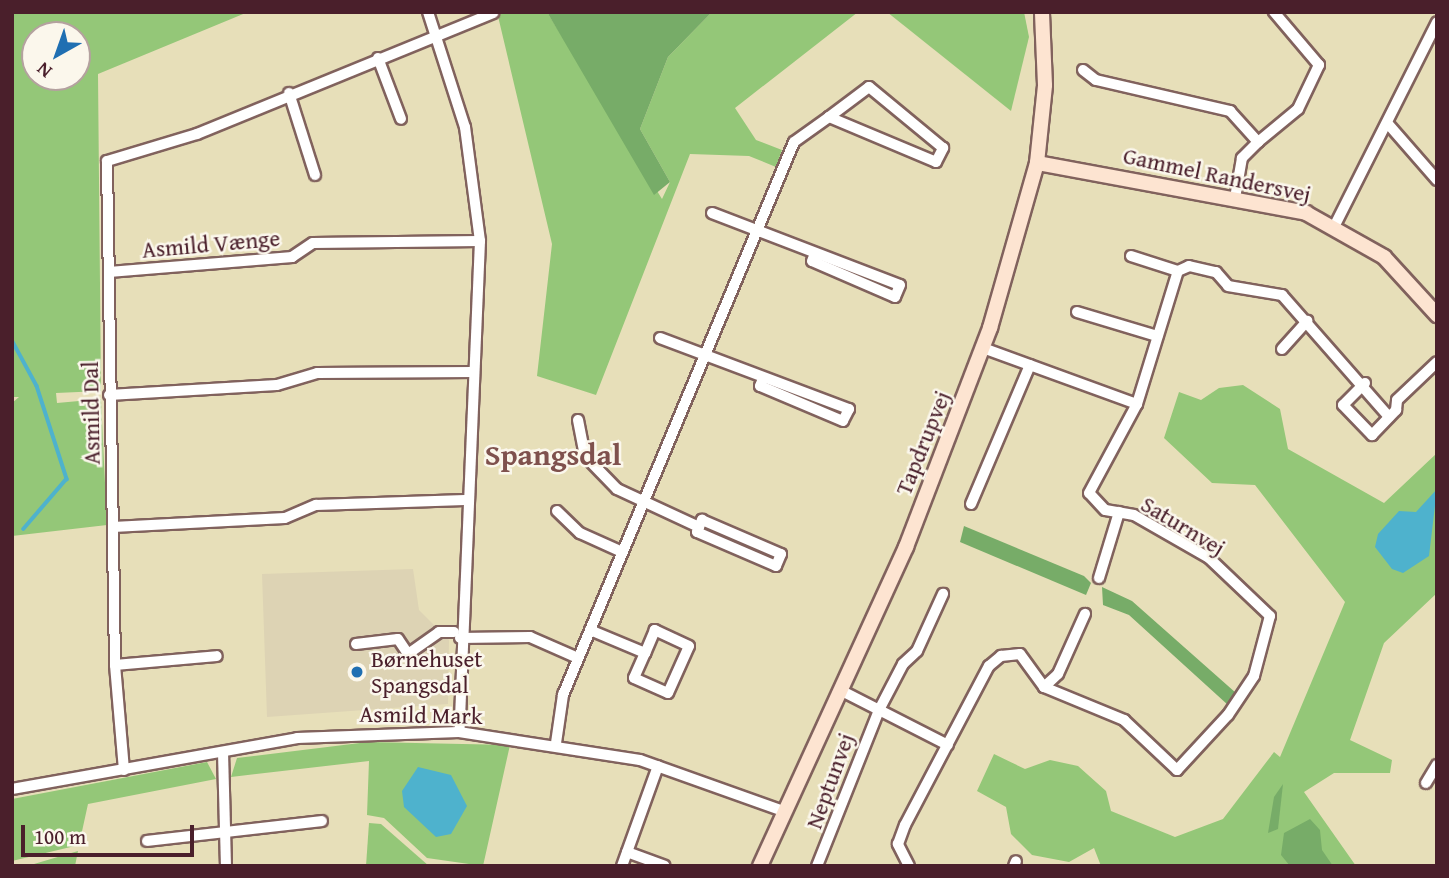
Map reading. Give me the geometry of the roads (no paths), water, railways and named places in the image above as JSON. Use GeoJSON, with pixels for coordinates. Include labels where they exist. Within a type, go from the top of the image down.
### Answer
{"type":"FeatureCollection","features":[{"type":"Feature","properties":{"kind":"street"},"geometry":{"type":"LineString","coordinates":[[428,12],[438,34],[477,186],[480,241],[457,635],[459,732]]}},
{"type":"Feature","properties":{"kind":"street","name":"Tapdrupvej"},"geometry":{"type":"LineString","coordinates":[[760,866],[782,811],[906,547],[983,348],[1037,163],[1045,85],[1042,12]]}},
{"type":"Feature","properties":{"kind":"street"},"geometry":{"type":"LineString","coordinates":[[1235,198],[1242,158],[1298,109],[1319,65],[1274,12]]}},
{"type":"Feature","properties":{"kind":"street"},"geometry":{"type":"LineString","coordinates":[[316,175],[289,93],[493,13]]}},
{"type":"Feature","properties":{"kind":"street"},"geometry":{"type":"LineString","coordinates":[[1335,225],[1389,125],[1437,22]]}},
{"type":"Feature","properties":{"kind":"street"},"geometry":{"type":"LineString","coordinates":[[1427,45],[1437,52]]}},
{"type":"Feature","properties":{"kind":"street"},"geometry":{"type":"LineString","coordinates":[[378,58],[401,119]]}},
{"type":"Feature","properties":{"kind":"street"},"geometry":{"type":"LineString","coordinates":[[1083,70],[1096,80],[1220,104],[1258,142]]}},
{"type":"Feature","properties":{"kind":"street"},"geometry":{"type":"LineString","coordinates":[[556,743],[563,695],[794,142],[869,87],[943,148],[936,163],[829,117]]}},
{"type":"Feature","properties":{"kind":"street","name":"Asmild Dal"},"geometry":{"type":"LineString","coordinates":[[124,770],[115,665],[107,161],[197,134],[289,93]]}},
{"type":"Feature","properties":{"kind":"street"},"geometry":{"type":"LineString","coordinates":[[1389,125],[1437,180]]}},
{"type":"Feature","properties":{"kind":"street","name":"Gammel Randersvej"},"geometry":{"type":"LineString","coordinates":[[1037,163],[1235,198],[1335,225],[1384,257],[1437,316]]}},
{"type":"Feature","properties":{"kind":"street"},"geometry":{"type":"LineString","coordinates":[[712,213],[814,257]]}},
{"type":"Feature","properties":{"kind":"street","name":"Asmild Vænge"},"geometry":{"type":"LineString","coordinates":[[109,272],[292,257],[313,243],[480,241]]}},
{"type":"Feature","properties":{"kind":"street"},"geometry":{"type":"LineString","coordinates":[[817,249],[900,285],[895,297],[812,261],[814,257],[817,249]]}},
{"type":"Feature","properties":{"kind":"street"},"geometry":{"type":"LineString","coordinates":[[1131,256],[1178,271],[1189,266],[1216,272],[1228,286],[1282,295],[1365,383],[1389,418]]}},
{"type":"Feature","properties":{"kind":"street","name":"Saturnvej"},"geometry":{"type":"LineString","coordinates":[[1044,687],[1124,720],[1177,770],[1228,715],[1254,676],[1270,617],[1209,558],[1119,512],[1094,503],[1091,480],[1137,404],[1178,271]]}},
{"type":"Feature","properties":{"kind":"street"},"geometry":{"type":"LineString","coordinates":[[1077,312],[1157,336]]}},
{"type":"Feature","properties":{"kind":"street"},"geometry":{"type":"LineString","coordinates":[[1282,349],[1307,320]]}},
{"type":"Feature","properties":{"kind":"street"},"geometry":{"type":"LineString","coordinates":[[660,338],[762,381]]}},
{"type":"Feature","properties":{"kind":"street"},"geometry":{"type":"LineString","coordinates":[[983,348],[1137,404]]}},
{"type":"Feature","properties":{"kind":"street"},"geometry":{"type":"LineString","coordinates":[[1365,383],[1343,405],[1372,435],[1389,418],[1397,400],[1437,362]]}},
{"type":"Feature","properties":{"kind":"street"},"geometry":{"type":"LineString","coordinates":[[971,504],[1030,365]]}},
{"type":"Feature","properties":{"kind":"street"},"geometry":{"type":"LineString","coordinates":[[110,395],[277,385],[317,373],[474,372]]}},
{"type":"Feature","properties":{"kind":"street"},"geometry":{"type":"LineString","coordinates":[[765,374],[849,409],[843,421],[760,386],[762,381],[765,374]]}},
{"type":"Feature","properties":{"kind":"street"},"geometry":{"type":"LineString","coordinates":[[578,420],[585,456],[597,473],[643,503],[699,527]]}},
{"type":"Feature","properties":{"kind":"street"},"geometry":{"type":"LineString","coordinates":[[113,527],[285,518],[316,505],[465,500]]}},
{"type":"Feature","properties":{"kind":"street"},"geometry":{"type":"LineString","coordinates":[[557,511],[580,533],[622,552]]}},
{"type":"Feature","properties":{"kind":"street","name":"Saturnvej"},"geometry":{"type":"LineString","coordinates":[[1099,578],[1119,512]]}},
{"type":"Feature","properties":{"kind":"street"},"geometry":{"type":"LineString","coordinates":[[702,520],[781,554],[776,566],[697,532],[699,527],[702,520]]}},
{"type":"Feature","properties":{"kind":"street","name":"Neptunvej"},"geometry":{"type":"LineString","coordinates":[[817,866],[879,709],[903,664],[917,651],[943,594]]}},
{"type":"Feature","properties":{"kind":"street"},"geometry":{"type":"LineString","coordinates":[[909,866],[898,844],[989,666],[1001,656],[1030,661],[1044,687],[1058,674],[1085,614]]}},
{"type":"Feature","properties":{"kind":"street"},"geometry":{"type":"LineString","coordinates":[[590,629],[645,653]]}},
{"type":"Feature","properties":{"kind":"street"},"geometry":{"type":"LineString","coordinates":[[655,631],[689,646],[668,693],[634,678],[645,653],[655,631]]}},
{"type":"Feature","properties":{"kind":"street"},"geometry":{"type":"LineString","coordinates":[[356,644],[398,639],[408,654],[439,632],[530,637],[578,658]]}},
{"type":"Feature","properties":{"kind":"street"},"geometry":{"type":"LineString","coordinates":[[115,665],[217,656]]}},
{"type":"Feature","properties":{"kind":"street"},"geometry":{"type":"LineString","coordinates":[[840,690],[948,745]]}},
{"type":"Feature","properties":{"kind":"street","name":"Asmild Mark"},"geometry":{"type":"LineString","coordinates":[[12,789],[223,752],[359,732],[459,732],[556,743],[658,766],[782,811]]}},
{"type":"Feature","properties":{"kind":"street"},"geometry":{"type":"LineString","coordinates":[[223,752],[226,866]]}},
{"type":"Feature","properties":{"kind":"street"},"geometry":{"type":"LineString","coordinates":[[1426,783],[1437,765]]}},
{"type":"Feature","properties":{"kind":"street"},"geometry":{"type":"LineString","coordinates":[[622,866],[658,766]]}},
{"type":"Feature","properties":{"kind":"street"},"geometry":{"type":"LineString","coordinates":[[147,841],[322,821]]}},
{"type":"Feature","properties":{"kind":"street"},"geometry":{"type":"LineString","coordinates":[[627,852],[665,866]]}},
{"type":"Feature","properties":{"kind":"water"},"geometry":{"type":"Polygon","coordinates":[[[1437,489],[1429,556],[1403,573],[1392,569],[1375,547],[1378,534],[1399,511],[1416,512],[1437,489]]]}},
{"type":"Feature","properties":{"kind":"water"},"geometry":{"type":"Polygon","coordinates":[[[418,767],[451,775],[467,806],[451,834],[436,837],[404,807],[402,791],[418,767]]]}},
{"type":"Feature","properties":{"kind":"waterway"},"geometry":{"type":"LineString","coordinates":[[12,340],[37,386],[67,479],[24,529]]}},
{"type":"Feature","properties":{"kind":"place","name":"Børnehuset Spangsdal"},"geometry":{"type":"Point","coordinates":[357,672]}},
{"type":"Feature","properties":{"kind":"district","name":"Spangsdal"},"geometry":{"type":"Point","coordinates":[553,454]}}]}
